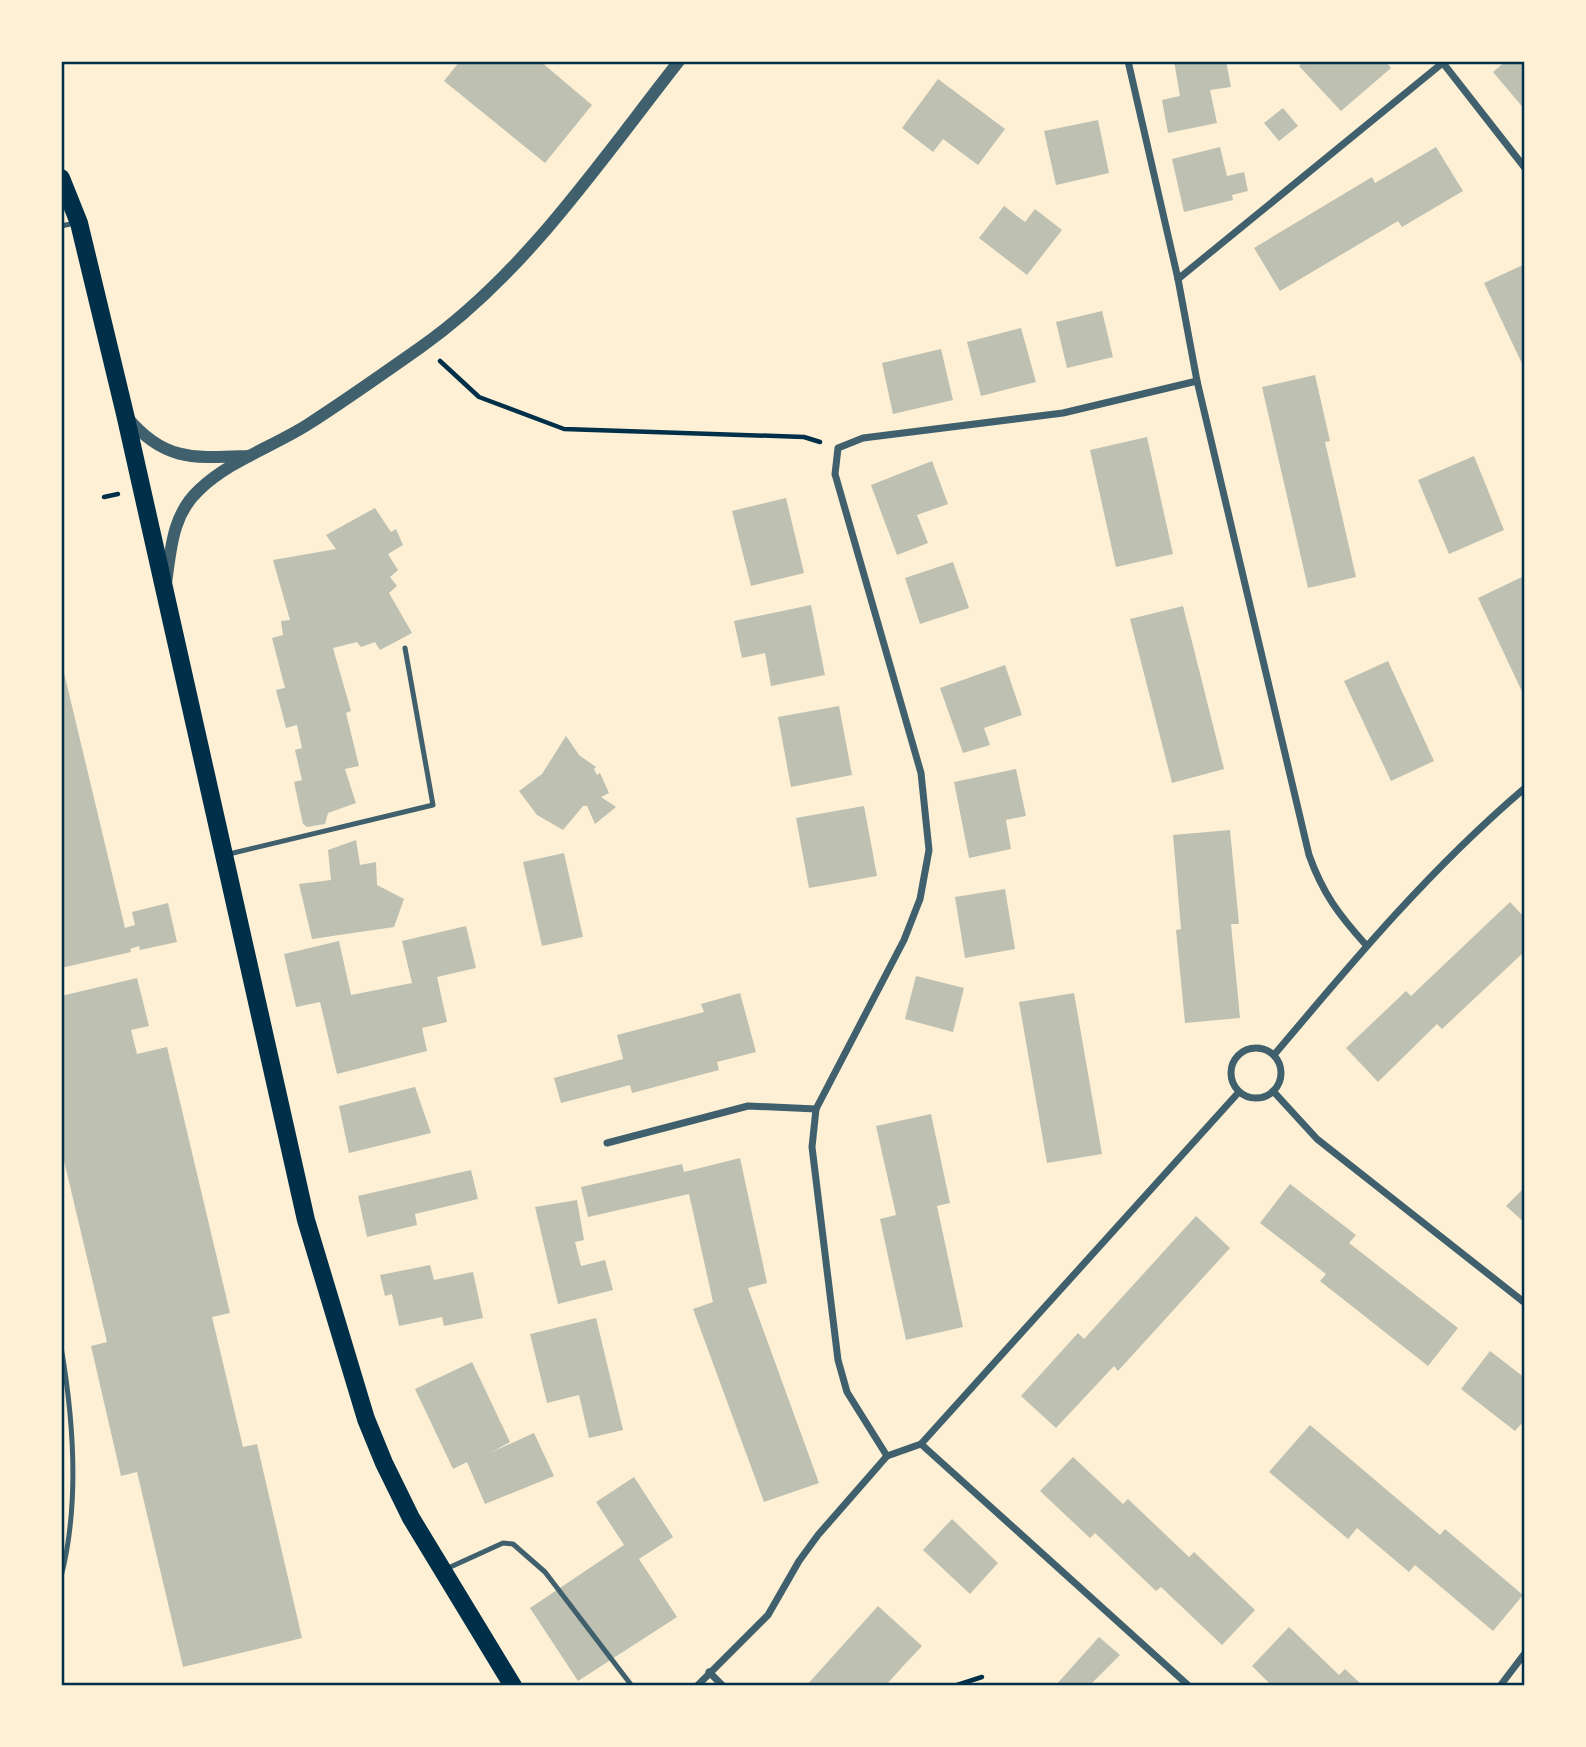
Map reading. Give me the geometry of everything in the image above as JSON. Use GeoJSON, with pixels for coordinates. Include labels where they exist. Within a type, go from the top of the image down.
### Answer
{"type":"FeatureCollection","features":[{"type":"Feature","properties":{"kind":"main road"},"geometry":{"type":"LineString","coordinates":[[61,178],[70,225],[125,414],[222,856],[306,1220],[362,1406],[384,1463],[411,1518],[513,1686]]}},
{"type":"Feature","properties":{"kind":"street"},"geometry":{"type":"LineString","coordinates":[[164,594],[174,528],[180,514],[198,490],[250,456],[306,425],[423,346],[519,262],[679,61]]}},
{"type":"Feature","properties":{"kind":"street"},"geometry":{"type":"LineString","coordinates":[[1128,61],[1178,279],[1197,381],[1309,855],[1321,888],[1338,914],[1366,945]]}},
{"type":"Feature","properties":{"kind":"street"},"geometry":{"type":"LineString","coordinates":[[1178,279],[1444,62],[1525,168]]}},
{"type":"Feature","properties":{"kind":"street"},"geometry":{"type":"LineString","coordinates":[[887,1456],[848,1392],[838,1360],[811,1147],[816,1109],[904,940],[920,899],[929,850],[921,773],[835,474],[838,448],[863,438],[1063,414],[1197,381]]}},
{"type":"Feature","properties":{"kind":"street"},"geometry":{"type":"LineString","coordinates":[[125,414],[153,443],[181,456],[250,456]]}},
{"type":"Feature","properties":{"kind":"street"},"geometry":{"type":"LineString","coordinates":[[1274,1055],[1366,945],[1467,837],[1525,788]]}},
{"type":"Feature","properties":{"kind":"street"},"geometry":{"type":"LineString","coordinates":[[1262,1048],[1274,1055],[1282,1067],[1281,1079],[1273,1091],[1262,1097],[1249,1098],[1238,1093],[1230,1077],[1234,1059],[1248,1049],[1262,1048]]}},
{"type":"Feature","properties":{"kind":"street"},"geometry":{"type":"LineString","coordinates":[[1273,1091],[1317,1139],[1525,1303]]}},
{"type":"Feature","properties":{"kind":"street"},"geometry":{"type":"LineString","coordinates":[[697,1686],[768,1615],[799,1561],[818,1535],[887,1456],[921,1444],[1238,1093]]}},
{"type":"Feature","properties":{"kind":"street"},"geometry":{"type":"LineString","coordinates":[[607,1143],[748,1106],[816,1109]]}},
{"type":"Feature","properties":{"kind":"street"},"geometry":{"type":"LineString","coordinates":[[921,1444],[1189,1686]]}},
{"type":"Feature","properties":{"kind":"street"},"geometry":{"type":"LineString","coordinates":[[1500,1686],[1525,1653]]}},
{"type":"Feature","properties":{"kind":"street"},"geometry":{"type":"LineString","coordinates":[[709,1672],[723,1686]]}},
{"type":"Feature","properties":{"kind":"lane"},"geometry":{"type":"LineString","coordinates":[[222,856],[433,805],[405,648]]}},
{"type":"Feature","properties":{"kind":"lane"},"geometry":{"type":"LineString","coordinates":[[61,1347],[72,1423],[71,1535],[61,1577]]}},
{"type":"Feature","properties":{"kind":"lane"},"geometry":{"type":"LineString","coordinates":[[443,1570],[503,1543],[513,1544],[545,1572],[632,1686]]}},
{"type":"Feature","properties":{"kind":"lane"},"geometry":{"type":"LineString","coordinates":[[61,1679],[62,1686]]}},
{"type":"Feature","properties":{"kind":"path"},"geometry":{"type":"LineString","coordinates":[[423,346],[480,397],[564,429],[804,437],[838,448]]}},
{"type":"Feature","properties":{"kind":"path"},"geometry":{"type":"LineString","coordinates":[[954,1686],[982,1676]]}},
{"type":"Feature","properties":{"kind":"building"},"geometry":{"type":"Polygon","coordinates":[[[460,61],[540,61],[592,105],[545,163],[444,81],[460,61]]]}},
{"type":"Feature","properties":{"kind":"building"},"geometry":{"type":"Polygon","coordinates":[[[1174,61],[1226,61],[1231,87],[1210,90],[1217,123],[1168,133],[1162,100],[1180,96],[1174,61]]]}},
{"type":"Feature","properties":{"kind":"building"},"geometry":{"type":"Polygon","coordinates":[[[1304,61],[1385,61],[1391,68],[1341,111],[1299,66],[1304,61]]]}},
{"type":"Feature","properties":{"kind":"building"},"geometry":{"type":"Polygon","coordinates":[[[1506,61],[1525,61],[1525,110],[1493,72],[1506,61]]]}},
{"type":"Feature","properties":{"kind":"building"},"geometry":{"type":"Polygon","coordinates":[[[938,79],[1005,129],[978,165],[943,139],[933,152],[902,128],[938,79]]]}},
{"type":"Feature","properties":{"kind":"building"},"geometry":{"type":"Polygon","coordinates":[[[1283,108],[1298,126],[1279,141],[1264,123],[1283,108]]]}},
{"type":"Feature","properties":{"kind":"building"},"geometry":{"type":"Polygon","coordinates":[[[1098,120],[1109,173],[1056,185],[1044,131],[1098,120]]]}},
{"type":"Feature","properties":{"kind":"building"},"geometry":{"type":"Polygon","coordinates":[[[1220,147],[1227,176],[1244,172],[1248,191],[1232,195],[1233,200],[1184,212],[1172,159],[1220,147]]]}},
{"type":"Feature","properties":{"kind":"building"},"geometry":{"type":"Polygon","coordinates":[[[1436,147],[1463,191],[1402,227],[1398,221],[1280,291],[1254,248],[1372,177],[1375,183],[1436,147]]]}},
{"type":"Feature","properties":{"kind":"building"},"geometry":{"type":"Polygon","coordinates":[[[1004,206],[1025,222],[1035,209],[1062,230],[1027,275],[979,238],[1004,206]]]}},
{"type":"Feature","properties":{"kind":"building"},"geometry":{"type":"Polygon","coordinates":[[[1525,264],[1525,370],[1484,283],[1525,264]]]}},
{"type":"Feature","properties":{"kind":"building"},"geometry":{"type":"Polygon","coordinates":[[[1102,311],[1113,357],[1067,368],[1056,322],[1102,311]]]}},
{"type":"Feature","properties":{"kind":"building"},"geometry":{"type":"Polygon","coordinates":[[[1021,328],[1036,382],[981,396],[967,342],[1021,328]]]}},
{"type":"Feature","properties":{"kind":"building"},"geometry":{"type":"Polygon","coordinates":[[[941,349],[953,400],[893,414],[882,363],[941,349]]]}},
{"type":"Feature","properties":{"kind":"building"},"geometry":{"type":"Polygon","coordinates":[[[1315,375],[1330,441],[1325,442],[1356,577],[1308,588],[1262,387],[1315,375]]]}},
{"type":"Feature","properties":{"kind":"building"},"geometry":{"type":"Polygon","coordinates":[[[1147,437],[1173,554],[1116,567],[1090,450],[1147,437]]]}},
{"type":"Feature","properties":{"kind":"building"},"geometry":{"type":"Polygon","coordinates":[[[1474,456],[1504,530],[1449,554],[1418,480],[1474,456]]]}},
{"type":"Feature","properties":{"kind":"building"},"geometry":{"type":"Polygon","coordinates":[[[932,461],[948,504],[917,515],[928,543],[897,555],[871,485],[932,461]]]}},
{"type":"Feature","properties":{"kind":"building"},"geometry":{"type":"Polygon","coordinates":[[[786,498],[804,573],[751,586],[732,511],[786,498]]]}},
{"type":"Feature","properties":{"kind":"building"},"geometry":{"type":"Polygon","coordinates":[[[375,508],[391,532],[396,529],[403,545],[388,554],[398,570],[390,577],[397,586],[389,593],[412,633],[380,650],[375,642],[361,647],[357,642],[333,648],[351,711],[346,713],[359,766],[345,769],[356,803],[328,813],[325,824],[307,827],[303,824],[294,782],[302,780],[295,750],[302,748],[297,725],[286,728],[276,690],[285,688],[272,638],[283,635],[281,621],[290,620],[273,560],[336,549],[326,535],[375,508]]]}},
{"type":"Feature","properties":{"kind":"building"},"geometry":{"type":"Polygon","coordinates":[[[953,562],[969,608],[920,624],[905,578],[953,562]]]}},
{"type":"Feature","properties":{"kind":"building"},"geometry":{"type":"Polygon","coordinates":[[[1522,577],[1525,583],[1525,698],[1478,598],[1522,577]]]}},
{"type":"Feature","properties":{"kind":"building"},"geometry":{"type":"Polygon","coordinates":[[[811,605],[825,675],[771,686],[765,653],[742,658],[734,621],[811,605]]]}},
{"type":"Feature","properties":{"kind":"building"},"geometry":{"type":"Polygon","coordinates":[[[1183,606],[1224,769],[1172,783],[1130,619],[1183,606]]]}},
{"type":"Feature","properties":{"kind":"building"},"geometry":{"type":"Polygon","coordinates":[[[61,660],[125,928],[135,925],[132,912],[168,903],[177,942],[140,950],[139,946],[130,949],[131,952],[61,968],[61,660]]]}},
{"type":"Feature","properties":{"kind":"building"},"geometry":{"type":"Polygon","coordinates":[[[1388,661],[1434,761],[1391,781],[1344,681],[1388,661]]]}},
{"type":"Feature","properties":{"kind":"building"},"geometry":{"type":"Polygon","coordinates":[[[1005,665],[1022,715],[984,728],[990,745],[963,753],[940,688],[1005,665]]]}},
{"type":"Feature","properties":{"kind":"building"},"geometry":{"type":"Polygon","coordinates":[[[839,706],[852,775],[791,787],[778,717],[839,706]]]}},
{"type":"Feature","properties":{"kind":"building"},"geometry":{"type":"Polygon","coordinates":[[[566,736],[579,755],[596,767],[594,769],[597,775],[600,773],[609,793],[601,797],[616,807],[595,824],[587,806],[583,806],[563,830],[537,815],[519,791],[542,774],[566,736]]]}},
{"type":"Feature","properties":{"kind":"building"},"geometry":{"type":"Polygon","coordinates":[[[1016,769],[1026,816],[1006,820],[1011,849],[969,858],[954,782],[1016,769]]]}},
{"type":"Feature","properties":{"kind":"building"},"geometry":{"type":"Polygon","coordinates":[[[864,806],[877,876],[809,888],[796,818],[864,806]]]}},
{"type":"Feature","properties":{"kind":"building"},"geometry":{"type":"Polygon","coordinates":[[[1230,830],[1239,924],[1231,924],[1240,1018],[1185,1023],[1176,930],[1181,929],[1173,835],[1230,830]]]}},
{"type":"Feature","properties":{"kind":"building"},"geometry":{"type":"Polygon","coordinates":[[[356,840],[360,865],[376,862],[377,885],[404,899],[394,927],[312,939],[299,884],[331,880],[328,850],[356,840]]]}},
{"type":"Feature","properties":{"kind":"building"},"geometry":{"type":"Polygon","coordinates":[[[564,853],[583,937],[542,946],[523,862],[564,853]]]}},
{"type":"Feature","properties":{"kind":"building"},"geometry":{"type":"Polygon","coordinates":[[[1005,889],[1015,949],[965,958],[955,897],[1005,889]]]}},
{"type":"Feature","properties":{"kind":"building"},"geometry":{"type":"Polygon","coordinates":[[[1510,902],[1525,918],[1525,951],[1442,1029],[1437,1024],[1378,1082],[1346,1048],[1406,991],[1411,996],[1510,902]]]}},
{"type":"Feature","properties":{"kind":"building"},"geometry":{"type":"Polygon","coordinates":[[[466,926],[476,968],[437,977],[447,1022],[422,1028],[427,1051],[337,1074],[320,1002],[296,1007],[284,954],[339,941],[351,995],[412,983],[402,941],[466,926]]]}},
{"type":"Feature","properties":{"kind":"building"},"geometry":{"type":"Polygon","coordinates":[[[916,976],[964,988],[953,1032],[905,1019],[916,976]]]}},
{"type":"Feature","properties":{"kind":"building"},"geometry":{"type":"Polygon","coordinates":[[[137,978],[149,1026],[131,1030],[137,1054],[167,1047],[230,1313],[212,1317],[243,1447],[257,1444],[302,1638],[183,1667],[137,1472],[121,1476],[91,1346],[107,1342],[61,1148],[61,996],[137,978]]]}},
{"type":"Feature","properties":{"kind":"building"},"geometry":{"type":"Polygon","coordinates":[[[740,993],[756,1052],[717,1062],[719,1070],[632,1093],[630,1085],[561,1103],[554,1078],[623,1059],[617,1035],[704,1012],[701,1004],[740,993]]]}},
{"type":"Feature","properties":{"kind":"building"},"geometry":{"type":"Polygon","coordinates":[[[1074,993],[1102,1154],[1047,1163],[1019,1002],[1074,993]]]}},
{"type":"Feature","properties":{"kind":"building"},"geometry":{"type":"Polygon","coordinates":[[[415,1087],[431,1133],[349,1153],[339,1106],[415,1087]]]}},
{"type":"Feature","properties":{"kind":"building"},"geometry":{"type":"Polygon","coordinates":[[[931,1114],[950,1203],[937,1206],[963,1327],[906,1340],[880,1219],[896,1215],[876,1126],[931,1114]]]}},
{"type":"Feature","properties":{"kind":"building"},"geometry":{"type":"Polygon","coordinates":[[[740,1158],[767,1283],[748,1288],[819,1483],[764,1502],[693,1309],[713,1302],[689,1194],[588,1217],[581,1187],[682,1164],[684,1172],[740,1158]]]}},
{"type":"Feature","properties":{"kind":"building"},"geometry":{"type":"Polygon","coordinates":[[[471,1170],[478,1199],[415,1214],[417,1225],[367,1237],[358,1196],[471,1170]]]}},
{"type":"Feature","properties":{"kind":"building"},"geometry":{"type":"Polygon","coordinates":[[[1290,1184],[1356,1235],[1349,1243],[1458,1328],[1428,1366],[1320,1281],[1326,1274],[1260,1223],[1290,1184]]]}},
{"type":"Feature","properties":{"kind":"building"},"geometry":{"type":"Polygon","coordinates":[[[1525,1187],[1525,1223],[1506,1206],[1525,1187]]]}},
{"type":"Feature","properties":{"kind":"building"},"geometry":{"type":"Polygon","coordinates":[[[577,1200],[584,1240],[575,1242],[581,1266],[605,1260],[613,1290],[558,1304],[535,1207],[577,1200]]]}},
{"type":"Feature","properties":{"kind":"building"},"geometry":{"type":"Polygon","coordinates":[[[1196,1216],[1230,1248],[1118,1371],[1114,1366],[1056,1428],[1021,1396],[1078,1333],[1084,1339],[1196,1216]]]}},
{"type":"Feature","properties":{"kind":"building"},"geometry":{"type":"Polygon","coordinates":[[[430,1265],[434,1280],[473,1272],[483,1318],[444,1326],[442,1317],[399,1326],[392,1294],[385,1296],[380,1275],[430,1265]]]}},
{"type":"Feature","properties":{"kind":"building"},"geometry":{"type":"Polygon","coordinates":[[[596,1318],[623,1430],[589,1438],[579,1395],[547,1403],[530,1334],[596,1318]]]}},
{"type":"Feature","properties":{"kind":"building"},"geometry":{"type":"Polygon","coordinates":[[[1490,1351],[1525,1378],[1525,1427],[1521,1424],[1515,1431],[1461,1389],[1490,1351]]]}},
{"type":"Feature","properties":{"kind":"building"},"geometry":{"type":"Polygon","coordinates":[[[472,1362],[510,1442],[492,1452],[534,1433],[554,1476],[485,1504],[467,1462],[453,1469],[415,1389],[472,1362]]]}},
{"type":"Feature","properties":{"kind":"building"},"geometry":{"type":"Polygon","coordinates":[[[1310,1425],[1440,1535],[1445,1529],[1523,1595],[1493,1631],[1415,1565],[1409,1572],[1357,1528],[1348,1539],[1269,1472],[1310,1425]]]}},
{"type":"Feature","properties":{"kind":"building"},"geometry":{"type":"Polygon","coordinates":[[[1073,1457],[1123,1504],[1128,1499],[1189,1557],[1194,1552],[1255,1610],[1222,1645],[1161,1587],[1156,1591],[1095,1533],[1090,1538],[1040,1491],[1073,1457]]]}},
{"type":"Feature","properties":{"kind":"building"},"geometry":{"type":"Polygon","coordinates":[[[634,1477],[673,1537],[639,1559],[677,1617],[578,1681],[530,1608],[624,1545],[596,1502],[634,1477]]]}},
{"type":"Feature","properties":{"kind":"building"},"geometry":{"type":"Polygon","coordinates":[[[952,1519],[998,1563],[970,1594],[923,1550],[952,1519]]]}},
{"type":"Feature","properties":{"kind":"building"},"geometry":{"type":"Polygon","coordinates":[[[878,1606],[922,1646],[885,1686],[806,1686],[878,1606]]]}},
{"type":"Feature","properties":{"kind":"building"},"geometry":{"type":"Polygon","coordinates":[[[1289,1627],[1339,1675],[1345,1669],[1363,1686],[1272,1686],[1252,1666],[1289,1627]]]}},
{"type":"Feature","properties":{"kind":"building"},"geometry":{"type":"Polygon","coordinates":[[[1099,1637],[1120,1655],[1089,1686],[1055,1686],[1099,1637]]]}}]}
